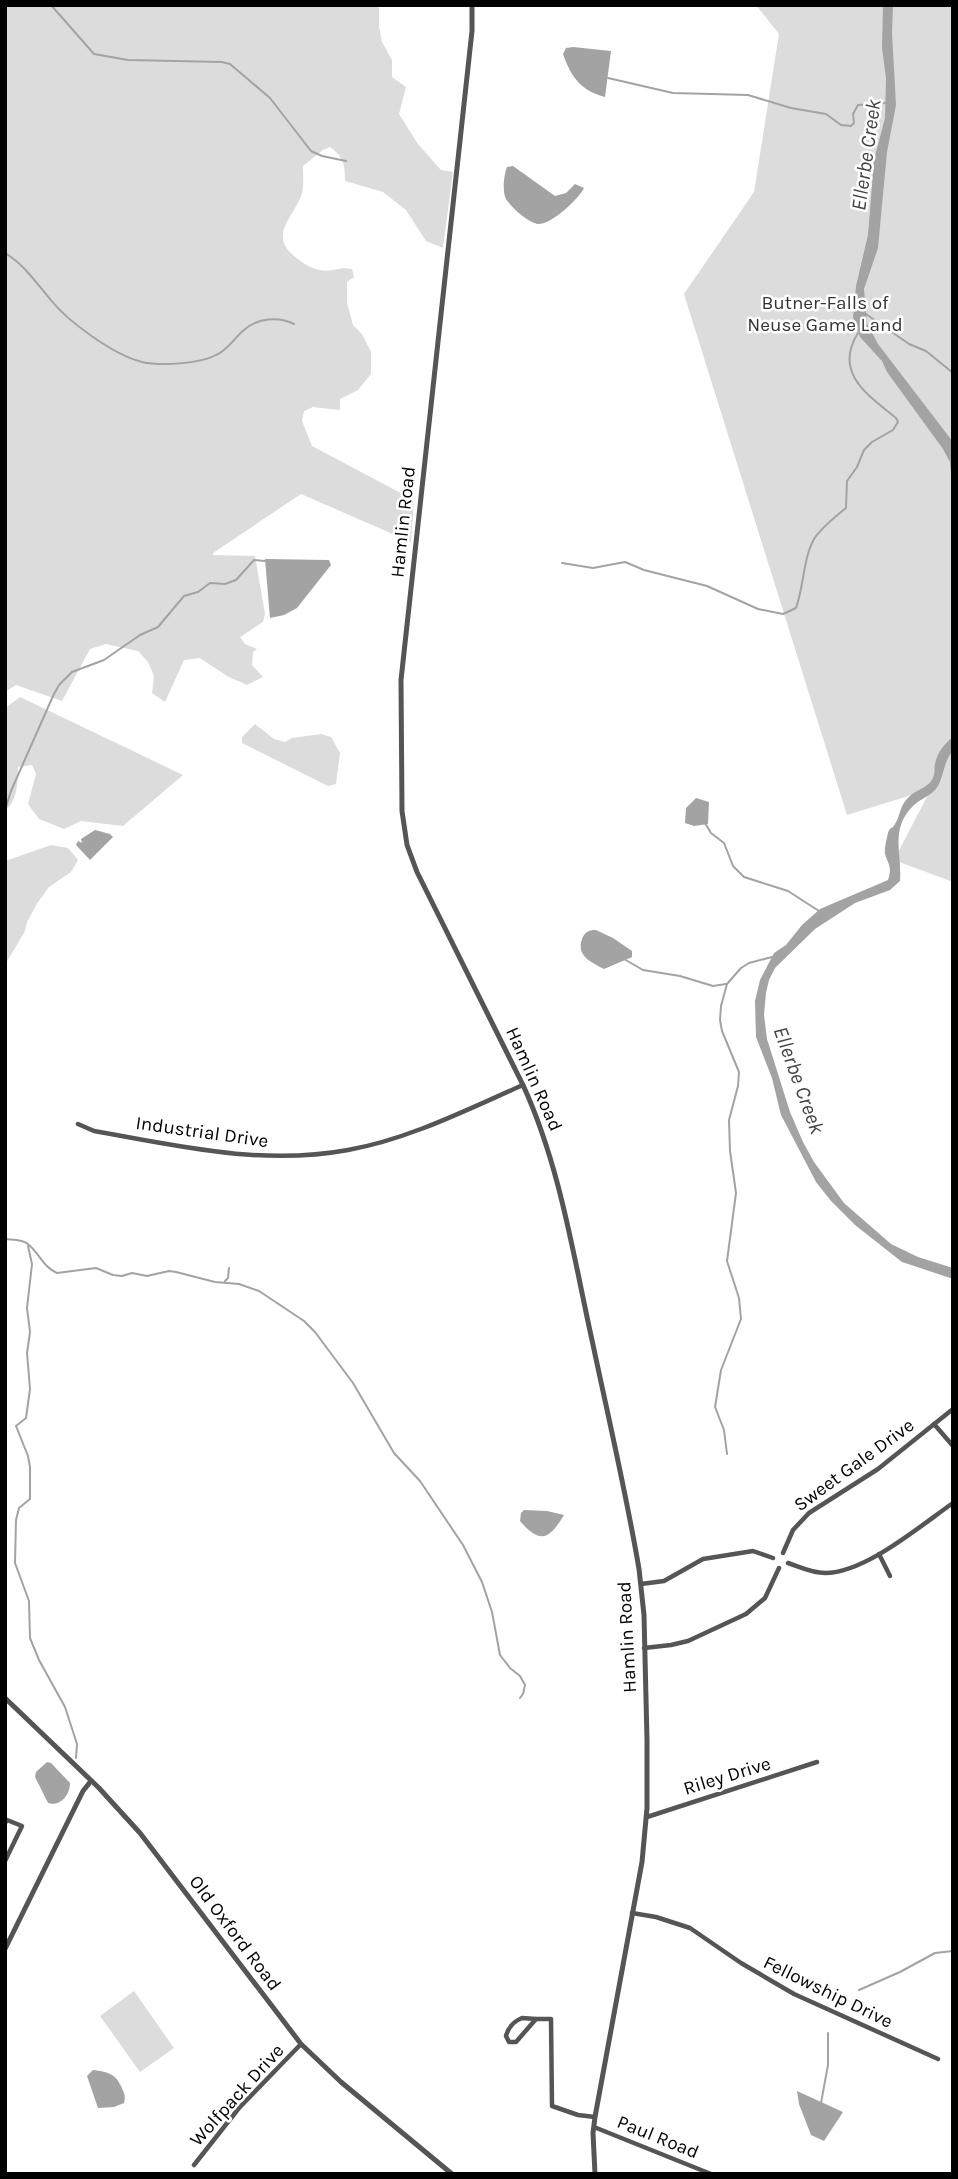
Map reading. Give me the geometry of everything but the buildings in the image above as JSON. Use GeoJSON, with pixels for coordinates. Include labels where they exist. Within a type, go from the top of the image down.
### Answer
{"type":"FeatureCollection","features":[{"type":"Feature","properties":{"kind":"street","name":"Hamlin Road"},"geometry":{"type":"LineString","coordinates":[[472,5],[472,32],[401,680],[401,795],[405,840],[416,872],[523,1085],[540,1127],[559,1188],[641,1584],[645,1648],[647,1818],[644,1850],[595,2117],[595,2174]]}},
{"type":"Feature","properties":{"kind":"street","name":"Industrial Drive"},"geometry":{"type":"LineString","coordinates":[[78,1124],[94,1131],[240,1155],[278,1156],[334,1152],[414,1131],[523,1085]]}},
{"type":"Feature","properties":{"kind":"street","name":"Sweet Gale Drive"},"geometry":{"type":"LineString","coordinates":[[783,1553],[793,1530],[809,1513],[878,1469],[953,1409]]}},
{"type":"Feature","properties":{"kind":"street"},"geometry":{"type":"LineString","coordinates":[[934,1424],[953,1446]]}},
{"type":"Feature","properties":{"kind":"street"},"geometry":{"type":"LineString","coordinates":[[788,1563],[813,1572],[836,1572],[855,1566],[879,1554],[953,1503]]}},
{"type":"Feature","properties":{"kind":"street"},"geometry":{"type":"LineString","coordinates":[[641,1584],[664,1580],[703,1559],[753,1550],[773,1558]]}},
{"type":"Feature","properties":{"kind":"street"},"geometry":{"type":"LineString","coordinates":[[645,1648],[688,1641],[746,1614],[765,1598],[779,1568],[788,1563],[788,1557],[783,1553],[777,1553],[773,1558],[774,1564],[779,1568]]}},
{"type":"Feature","properties":{"kind":"street"},"geometry":{"type":"LineString","coordinates":[[879,1554],[890,1576]]}},
{"type":"Feature","properties":{"kind":"street","name":"Old Oxford Road"},"geometry":{"type":"LineString","coordinates":[[5,1698],[91,1781],[139,1833],[301,2044],[340,2081],[452,2174]]}},
{"type":"Feature","properties":{"kind":"street","name":"Riley Drive"},"geometry":{"type":"LineString","coordinates":[[647,1818],[817,1762]]}},
{"type":"Feature","properties":{"kind":"street"},"geometry":{"type":"LineString","coordinates":[[5,1949],[83,1791],[91,1781]]}},
{"type":"Feature","properties":{"kind":"street"},"geometry":{"type":"LineString","coordinates":[[5,1823],[7,1820],[22,1826],[6,1858]]}},
{"type":"Feature","properties":{"kind":"street","name":"Fellowship Drive"},"geometry":{"type":"LineString","coordinates":[[632,1913],[656,1917],[690,1928],[741,1964],[794,1994],[938,2059]]}},
{"type":"Feature","properties":{"kind":"street"},"geometry":{"type":"LineString","coordinates":[[536,2019],[516,2042],[507,2040],[507,2032],[519,2019],[536,2019],[551,2019],[552,2106],[578,2115],[595,2117]]}},
{"type":"Feature","properties":{"kind":"street","name":"Wolfpack Drive"},"geometry":{"type":"LineString","coordinates":[[194,2165],[239,2108],[301,2044]]}},
{"type":"Feature","properties":{"kind":"street","name":"Paul Road"},"geometry":{"type":"LineString","coordinates":[[594,2127],[711,2174]]}},
{"type":"Feature","properties":{"kind":"green space"},"geometry":{"type":"Polygon","coordinates":[[[5,5],[379,5],[379,27],[382,42],[392,60],[392,77],[406,87],[399,114],[418,144],[441,170],[453,172],[443,248],[426,241],[406,210],[383,192],[345,181],[343,162],[330,147],[303,166],[302,193],[286,224],[283,240],[293,255],[310,267],[326,271],[352,269],[354,277],[347,282],[347,303],[353,325],[362,334],[371,352],[371,374],[358,390],[340,399],[340,410],[313,407],[304,411],[302,421],[312,446],[414,500],[411,542],[301,494],[213,553],[255,556],[265,614],[263,622],[240,637],[245,644],[257,649],[253,652],[252,665],[263,677],[247,685],[227,676],[200,658],[184,660],[165,702],[152,693],[154,676],[148,662],[138,651],[106,644],[90,649],[62,701],[16,685],[5,692],[5,5]]]}},
{"type":"Feature","properties":{"kind":"green space","name":"Butner-Falls of Neuse Game Land"},"geometry":{"type":"Polygon","coordinates":[[[756,5],[953,5],[953,882],[894,860],[931,789],[847,815],[684,294],[754,192],[779,34],[756,5]]]}},
{"type":"Feature","properties":{"kind":"green space"},"geometry":{"type":"Polygon","coordinates":[[[20,697],[183,775],[123,826],[81,821],[64,829],[39,819],[28,804],[36,774],[32,765],[18,767],[15,796],[5,811],[5,708],[20,697]]]}},
{"type":"Feature","properties":{"kind":"green space"},"geometry":{"type":"Polygon","coordinates":[[[255,724],[274,739],[285,742],[292,738],[321,734],[331,737],[340,753],[336,784],[328,786],[242,743],[242,737],[255,724]]]}},
{"type":"Feature","properties":{"kind":"green space"},"geometry":{"type":"Polygon","coordinates":[[[51,845],[68,848],[78,860],[71,872],[49,887],[38,902],[5,965],[5,861],[51,845]]]}},
{"type":"Feature","properties":{"kind":"green space"},"geometry":{"type":"Polygon","coordinates":[[[134,1991],[174,2048],[140,2072],[100,2016],[134,1991]]]}},
{"type":"Feature","properties":{"kind":"shaded area"},"geometry":{"type":"Polygon","coordinates":[[[883,5],[893,6],[896,105],[887,152],[878,248],[864,289],[867,323],[878,344],[953,442],[953,493],[950,462],[943,449],[887,372],[882,361],[860,337],[853,317],[856,286],[868,235],[874,160],[885,118],[883,5]]]}},
{"type":"Feature","properties":{"kind":"shaded area"},"geometry":{"type":"Polygon","coordinates":[[[566,48],[611,51],[605,97],[589,91],[573,76],[563,54],[566,48]]]}},
{"type":"Feature","properties":{"kind":"shaded area"},"geometry":{"type":"Polygon","coordinates":[[[513,166],[555,196],[566,193],[575,184],[584,188],[563,211],[549,221],[537,224],[520,214],[506,199],[505,174],[507,167],[513,166]]]}},
{"type":"Feature","properties":{"kind":"shaded area"},"geometry":{"type":"Polygon","coordinates":[[[265,559],[329,560],[331,565],[297,608],[270,618],[265,559]]]}},
{"type":"Feature","properties":{"kind":"shaded area"},"geometry":{"type":"Polygon","coordinates":[[[953,737],[953,751],[938,786],[912,807],[901,824],[898,842],[900,881],[890,890],[855,903],[815,929],[775,968],[769,980],[764,1015],[767,1039],[790,1112],[814,1162],[844,1203],[891,1244],[918,1257],[953,1268],[953,1279],[902,1262],[855,1225],[816,1182],[781,1115],[772,1078],[756,1037],[755,1001],[760,980],[774,953],[786,945],[802,925],[820,909],[888,880],[890,869],[885,852],[889,831],[897,821],[906,799],[932,779],[937,756],[953,737]]]}},
{"type":"Feature","properties":{"kind":"shaded area"},"geometry":{"type":"Polygon","coordinates":[[[696,798],[709,802],[708,824],[694,826],[685,823],[686,808],[696,798]]]}},
{"type":"Feature","properties":{"kind":"shaded area"},"geometry":{"type":"Polygon","coordinates":[[[95,830],[113,837],[90,860],[76,845],[78,841],[82,843],[81,839],[95,830]]]}},
{"type":"Feature","properties":{"kind":"shaded area"},"geometry":{"type":"Polygon","coordinates":[[[596,930],[632,951],[632,957],[604,969],[590,961],[581,950],[582,939],[589,931],[596,930]]]}},
{"type":"Feature","properties":{"kind":"shaded area"},"geometry":{"type":"Polygon","coordinates":[[[524,1510],[564,1515],[554,1530],[539,1536],[520,1521],[524,1510]]]}},
{"type":"Feature","properties":{"kind":"shaded area"},"geometry":{"type":"Polygon","coordinates":[[[47,1762],[70,1783],[66,1796],[60,1802],[52,1804],[48,1803],[35,1777],[36,1772],[47,1762]]]}},
{"type":"Feature","properties":{"kind":"shaded area"},"geometry":{"type":"Polygon","coordinates":[[[93,2070],[116,2078],[124,2094],[124,2103],[98,2108],[87,2076],[93,2070]]]}},
{"type":"Feature","properties":{"kind":"shaded area"},"geometry":{"type":"Polygon","coordinates":[[[797,2091],[843,2112],[824,2141],[811,2135],[797,2091]]]}},
{"type":"Feature","properties":{"kind":"waterway"},"geometry":{"type":"LineString","coordinates":[[51,5],[94,54],[128,60],[230,64],[270,98],[311,151],[346,161]]}},
{"type":"Feature","properties":{"kind":"waterway","name":"Ellerbe Creek"},"geometry":{"type":"LineString","coordinates":[[608,78],[673,93],[748,95],[791,108],[826,114],[841,125],[851,126],[858,105],[886,103]]}},
{"type":"Feature","properties":{"kind":"waterway"},"geometry":{"type":"LineString","coordinates":[[5,253],[24,268],[58,308],[80,327],[105,345],[142,362],[169,364],[209,358],[220,353],[255,323],[275,319],[294,324]]}},
{"type":"Feature","properties":{"kind":"waterway"},"geometry":{"type":"LineString","coordinates":[[866,314],[909,344],[926,351],[953,373]]}},
{"type":"Feature","properties":{"kind":"waterway"},"geometry":{"type":"LineString","coordinates":[[562,563],[593,568],[625,562],[644,570],[707,586],[758,609],[783,614],[796,608],[814,539],[846,508],[847,481],[864,450],[893,430],[898,422],[865,392],[852,371],[849,360],[851,347],[858,333]]}},
{"type":"Feature","properties":{"kind":"waterway"},"geometry":{"type":"LineString","coordinates":[[5,810],[53,696],[59,685],[72,672],[104,660],[140,635],[158,627],[184,596],[198,592],[210,583],[225,584],[236,580],[254,560],[265,561]]}},
{"type":"Feature","properties":{"kind":"waterway"},"geometry":{"type":"LineString","coordinates":[[705,823],[711,833],[724,843],[733,866],[744,877],[788,891],[819,911]]}},
{"type":"Feature","properties":{"kind":"waterway"},"geometry":{"type":"LineString","coordinates":[[727,1454],[724,1430],[715,1407],[721,1370],[741,1319],[739,1298],[727,1261],[736,1193],[729,1120],[739,1072],[722,1031],[721,1006],[727,984],[741,968],[772,957]]}},
{"type":"Feature","properties":{"kind":"waterway"},"geometry":{"type":"LineString","coordinates":[[624,959],[643,970],[680,976],[713,986],[726,984]]}},
{"type":"Feature","properties":{"kind":"waterway"},"geometry":{"type":"LineString","coordinates":[[5,1239],[26,1242],[48,1267],[57,1273],[96,1268],[113,1275],[132,1273],[147,1276],[169,1271],[215,1282],[239,1284],[259,1291],[304,1321],[353,1383],[394,1453],[420,1481],[463,1545],[482,1582],[492,1612],[500,1655],[525,1685],[520,1698]]}},
{"type":"Feature","properties":{"kind":"waterway"},"geometry":{"type":"LineString","coordinates":[[28,1246],[32,1264],[27,1308],[30,1332],[27,1353],[30,1389],[26,1418],[16,1426],[28,1456],[30,1499],[19,1508],[16,1520],[15,1563],[29,1601],[30,1638],[65,1707],[77,1744],[76,1758]]}},
{"type":"Feature","properties":{"kind":"waterway"},"geometry":{"type":"LineString","coordinates":[[225,1281],[229,1268]]}},
{"type":"Feature","properties":{"kind":"waterway"},"geometry":{"type":"LineString","coordinates":[[859,1990],[935,1953],[953,1951]]}},
{"type":"Feature","properties":{"kind":"waterway"},"geometry":{"type":"LineString","coordinates":[[821,2103],[828,2065],[828,2033]]}}]}
